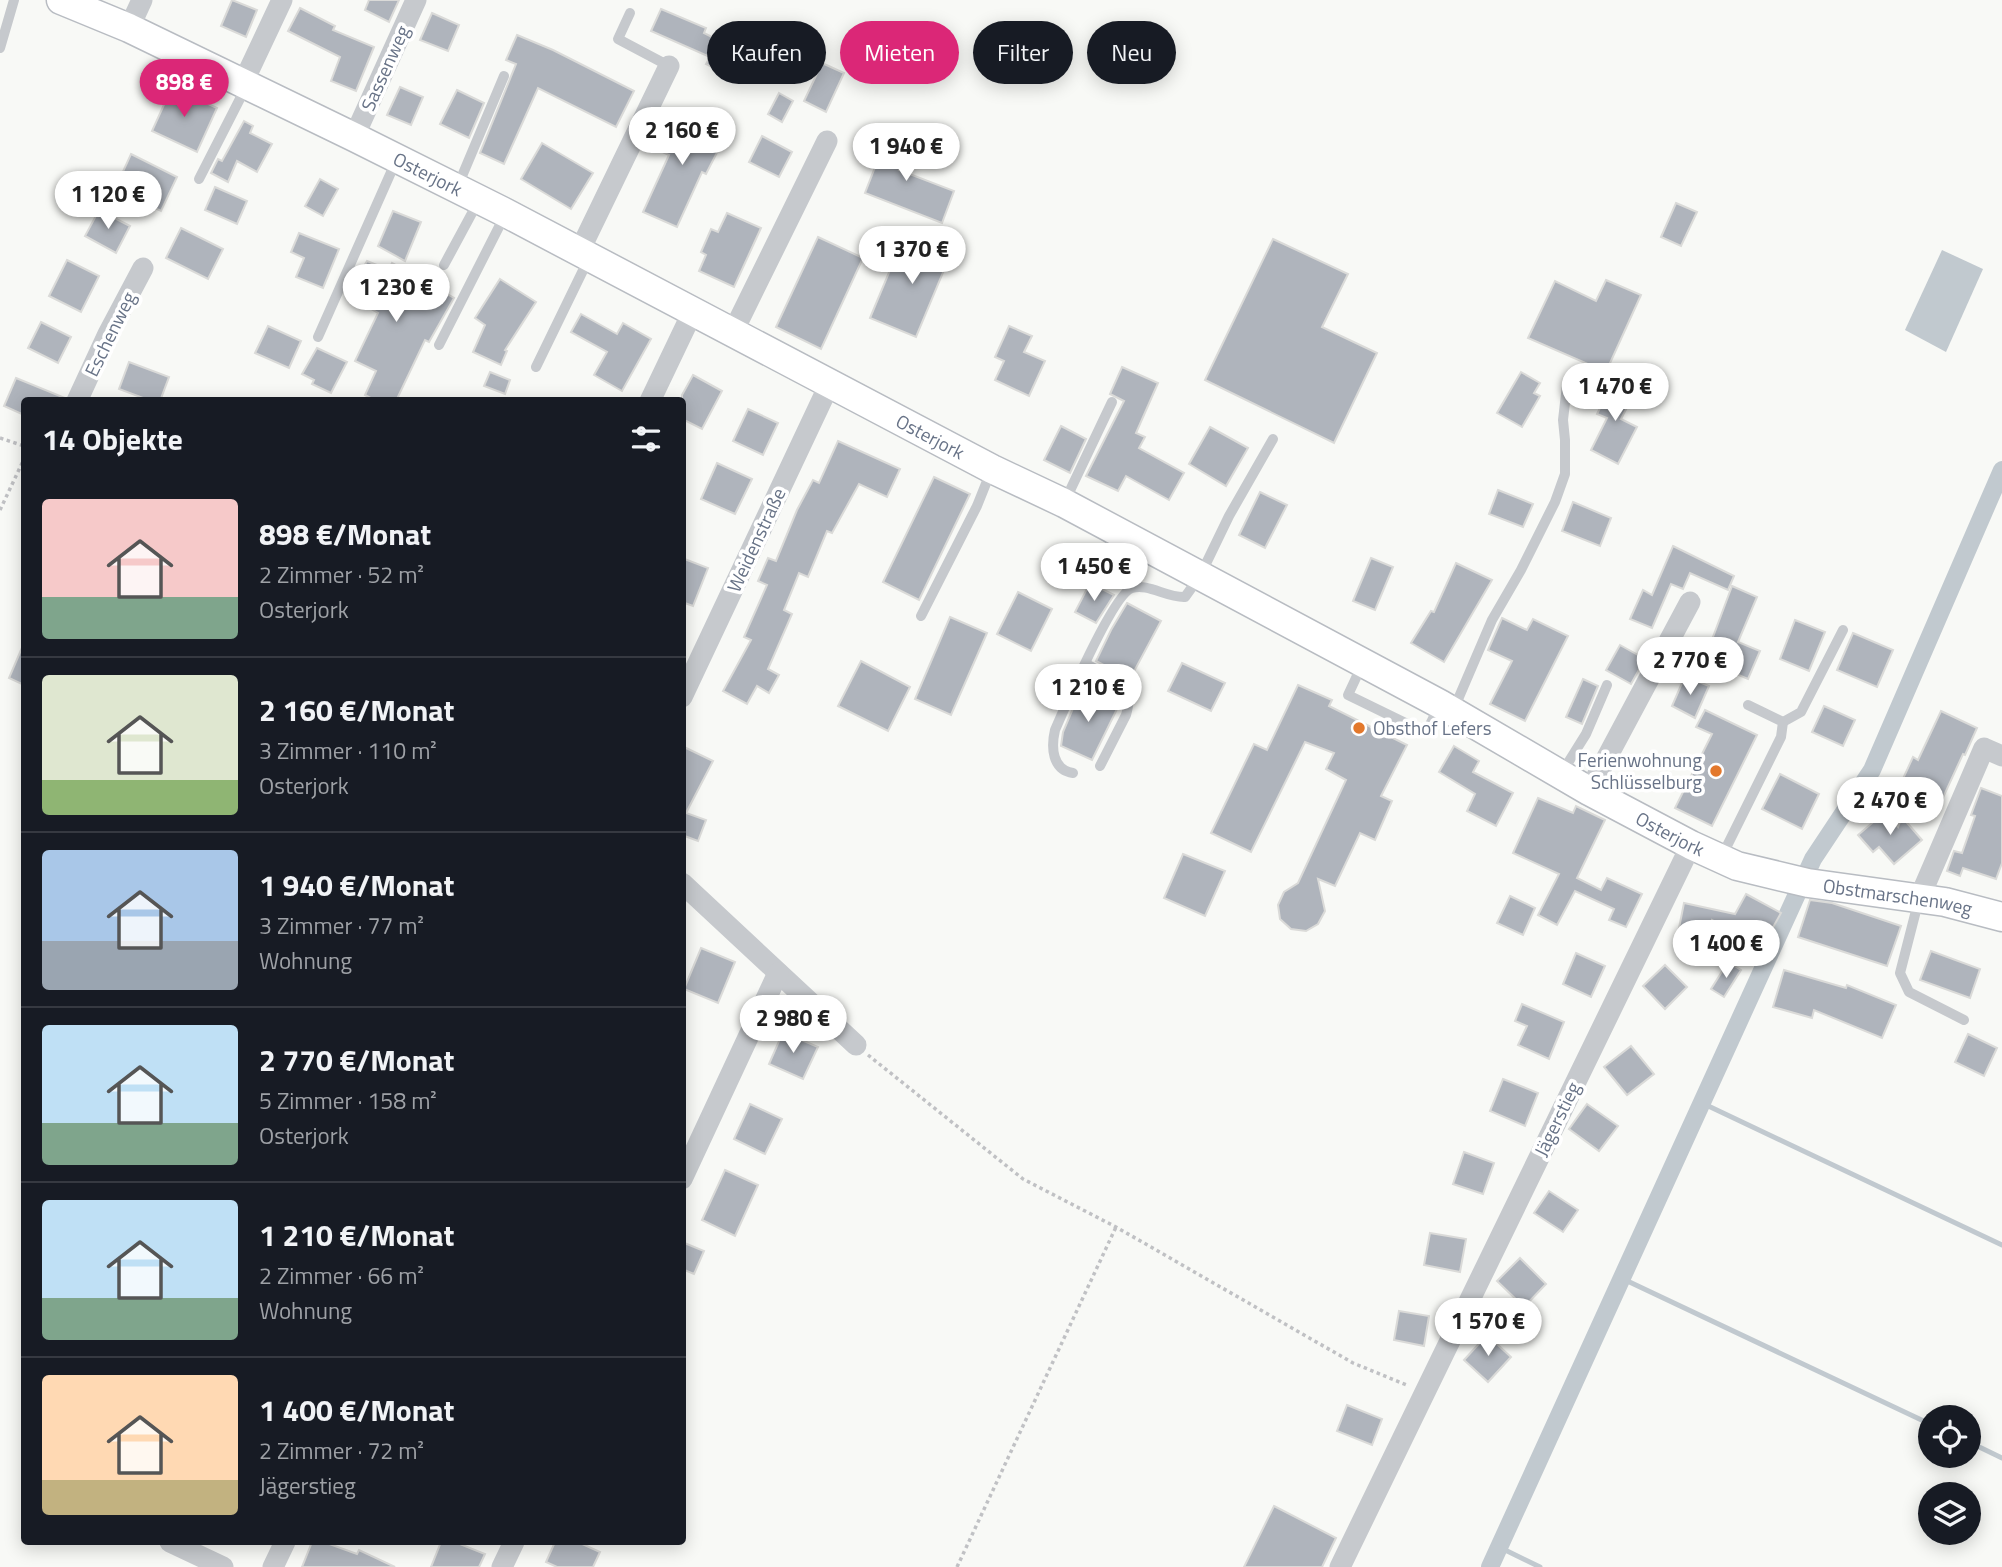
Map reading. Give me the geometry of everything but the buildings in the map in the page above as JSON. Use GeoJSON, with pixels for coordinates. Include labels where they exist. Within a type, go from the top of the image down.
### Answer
{"type":"FeatureCollection","features":[{"type":"Feature","properties":{"kind":"main road","name":"Osterjork"},"geometry":{"type":"LineString","coordinates":[[61,0],[129,28],[245,83],[506,213],[992,469],[1064,503],[1446,707],[1590,791],[1691,845],[1737,866],[1800,882]]}},
{"type":"Feature","properties":{"kind":"main road","name":"Obstmarschenweg"},"geometry":{"type":"LineString","coordinates":[[1800,882],[1945,902],[2002,917]]}},
{"type":"Feature","properties":{"kind":"street"},"geometry":{"type":"LineString","coordinates":[[129,28],[142,0]]}},
{"type":"Feature","properties":{"kind":"street"},"geometry":{"type":"LineString","coordinates":[[245,83],[282,0]]}},
{"type":"Feature","properties":{"kind":"street","name":"Sassenweg"},"geometry":{"type":"LineString","coordinates":[[354,136],[416,0]]}},
{"type":"Feature","properties":{"kind":"street"},"geometry":{"type":"LineString","coordinates":[[584,255],[669,66]]}},
{"type":"Feature","properties":{"kind":"street"},"geometry":{"type":"LineString","coordinates":[[733,332],[827,141]]}},
{"type":"Feature","properties":{"kind":"street","name":"Eschenweg"},"geometry":{"type":"LineString","coordinates":[[79,397],[143,268]]}},
{"type":"Feature","properties":{"kind":"street"},"geometry":{"type":"LineString","coordinates":[[652,397],[693,311]]}},
{"type":"Feature","properties":{"kind":"street","name":"Weidenstraße"},"geometry":{"type":"LineString","coordinates":[[686,689],[830,383]]}},
{"type":"Feature","properties":{"kind":"street"},"geometry":{"type":"LineString","coordinates":[[1590,791],[1690,601]]}},
{"type":"Feature","properties":{"kind":"street"},"geometry":{"type":"LineString","coordinates":[[1919,899],[1984,748],[2002,756]]}},
{"type":"Feature","properties":{"kind":"street","name":"Jägerstieg"},"geometry":{"type":"LineString","coordinates":[[1340,1567],[1691,845]]}},
{"type":"Feature","properties":{"kind":"street"},"geometry":{"type":"LineString","coordinates":[[686,887],[856,1045]]}},
{"type":"Feature","properties":{"kind":"street"},"geometry":{"type":"LineString","coordinates":[[686,1170],[778,973]]}},
{"type":"Feature","properties":{"kind":"street"},"geometry":{"type":"LineString","coordinates":[[176,1545],[223,1567]]}},
{"type":"Feature","properties":{"kind":"street"},"geometry":{"type":"LineString","coordinates":[[273,1567],[284,1545]]}},
{"type":"Feature","properties":{"kind":"street"},"geometry":{"type":"LineString","coordinates":[[502,1567],[513,1545]]}},
{"type":"Feature","properties":{"kind":"lane"},"geometry":{"type":"LineString","coordinates":[[0,48],[14,0]]}},
{"type":"Feature","properties":{"kind":"lane"},"geometry":{"type":"LineString","coordinates":[[630,13],[618,39],[669,66]]}},
{"type":"Feature","properties":{"kind":"lane"},"geometry":{"type":"LineString","coordinates":[[444,265],[469,194],[504,76]]}},
{"type":"Feature","properties":{"kind":"lane"},"geometry":{"type":"LineString","coordinates":[[199,179],[245,83]]}},
{"type":"Feature","properties":{"kind":"lane"},"geometry":{"type":"LineString","coordinates":[[318,337],[397,158]]}},
{"type":"Feature","properties":{"kind":"lane"},"geometry":{"type":"LineString","coordinates":[[439,345],[506,213]]}},
{"type":"Feature","properties":{"kind":"lane"},"geometry":{"type":"LineString","coordinates":[[536,367],[584,255]]}},
{"type":"Feature","properties":{"kind":"lane"},"geometry":{"type":"LineString","coordinates":[[1446,707],[1555,502],[1565,474],[1563,420],[1567,385]]}},
{"type":"Feature","properties":{"kind":"lane"},"geometry":{"type":"LineString","coordinates":[[1064,503],[1112,402]]}},
{"type":"Feature","properties":{"kind":"lane"},"geometry":{"type":"LineString","coordinates":[[1073,773],[1062,770],[1057,764],[1053,740],[1055,730],[1123,593],[1136,587],[1185,597],[1200,576],[1229,516],[1273,439]]}},
{"type":"Feature","properties":{"kind":"lane"},"geometry":{"type":"LineString","coordinates":[[921,616],[977,506],[992,469]]}},
{"type":"Feature","properties":{"kind":"lane"},"geometry":{"type":"LineString","coordinates":[[1097,572],[1116,531]]}},
{"type":"Feature","properties":{"kind":"lane"},"geometry":{"type":"LineString","coordinates":[[1783,722],[1801,712],[1843,630]]}},
{"type":"Feature","properties":{"kind":"lane"},"geometry":{"type":"LineString","coordinates":[[1086,664],[1125,685],[1128,691],[1126,715],[1100,766]]}},
{"type":"Feature","properties":{"kind":"lane"},"geometry":{"type":"LineString","coordinates":[[1561,774],[1586,734],[1607,685]]}},
{"type":"Feature","properties":{"kind":"lane"},"geometry":{"type":"LineString","coordinates":[[1748,705],[1783,722]]}},
{"type":"Feature","properties":{"kind":"lane"},"geometry":{"type":"LineString","coordinates":[[1721,859],[1781,737],[1783,722]]}},
{"type":"Feature","properties":{"kind":"lane"},"geometry":{"type":"LineString","coordinates":[[1919,899],[1900,973],[1909,992],[1964,1020]]}},
{"type":"Feature","properties":{"kind":"path"},"geometry":{"type":"LineString","coordinates":[[0,438],[21,445]]}},
{"type":"Feature","properties":{"kind":"path"},"geometry":{"type":"LineString","coordinates":[[0,510],[21,465]]}},
{"type":"Feature","properties":{"kind":"path"},"geometry":{"type":"LineString","coordinates":[[856,1045],[1023,1179],[1116,1227],[1353,1363],[1423,1392]]}},
{"type":"Feature","properties":{"kind":"path"},"geometry":{"type":"LineString","coordinates":[[957,1567],[1116,1227]]}},
{"type":"Feature","properties":{"kind":"shaded area"},"geometry":{"type":"Polygon","coordinates":[[[1942,250],[1983,269],[1946,352],[1905,330],[1942,250]]]}},
{"type":"Feature","properties":{"kind":"waterway"},"geometry":{"type":"LineString","coordinates":[[1490,1567],[1813,859],[1872,770],[2002,470]]}},
{"type":"Feature","properties":{"kind":"waterway"},"geometry":{"type":"LineString","coordinates":[[1702,1103],[2002,1245]]}},
{"type":"Feature","properties":{"kind":"waterway"},"geometry":{"type":"LineString","coordinates":[[1621,1278],[1918,1418]]}},
{"type":"Feature","properties":{"kind":"waterway"},"geometry":{"type":"LineString","coordinates":[[1981,1448],[2002,1458]]}},
{"type":"Feature","properties":{"kind":"waterway"},"geometry":{"type":"LineString","coordinates":[[1499,1547],[1540,1567]]}},
{"type":"Feature","properties":{"kind":"place","name":"Obsthof Lefers"},"geometry":{"type":"Point","coordinates":[1359,728]}},
{"type":"Feature","properties":{"kind":"place","name":"Ferienwohnung Schlüsselburg"},"geometry":{"type":"Point","coordinates":[1716,771]}}]}
